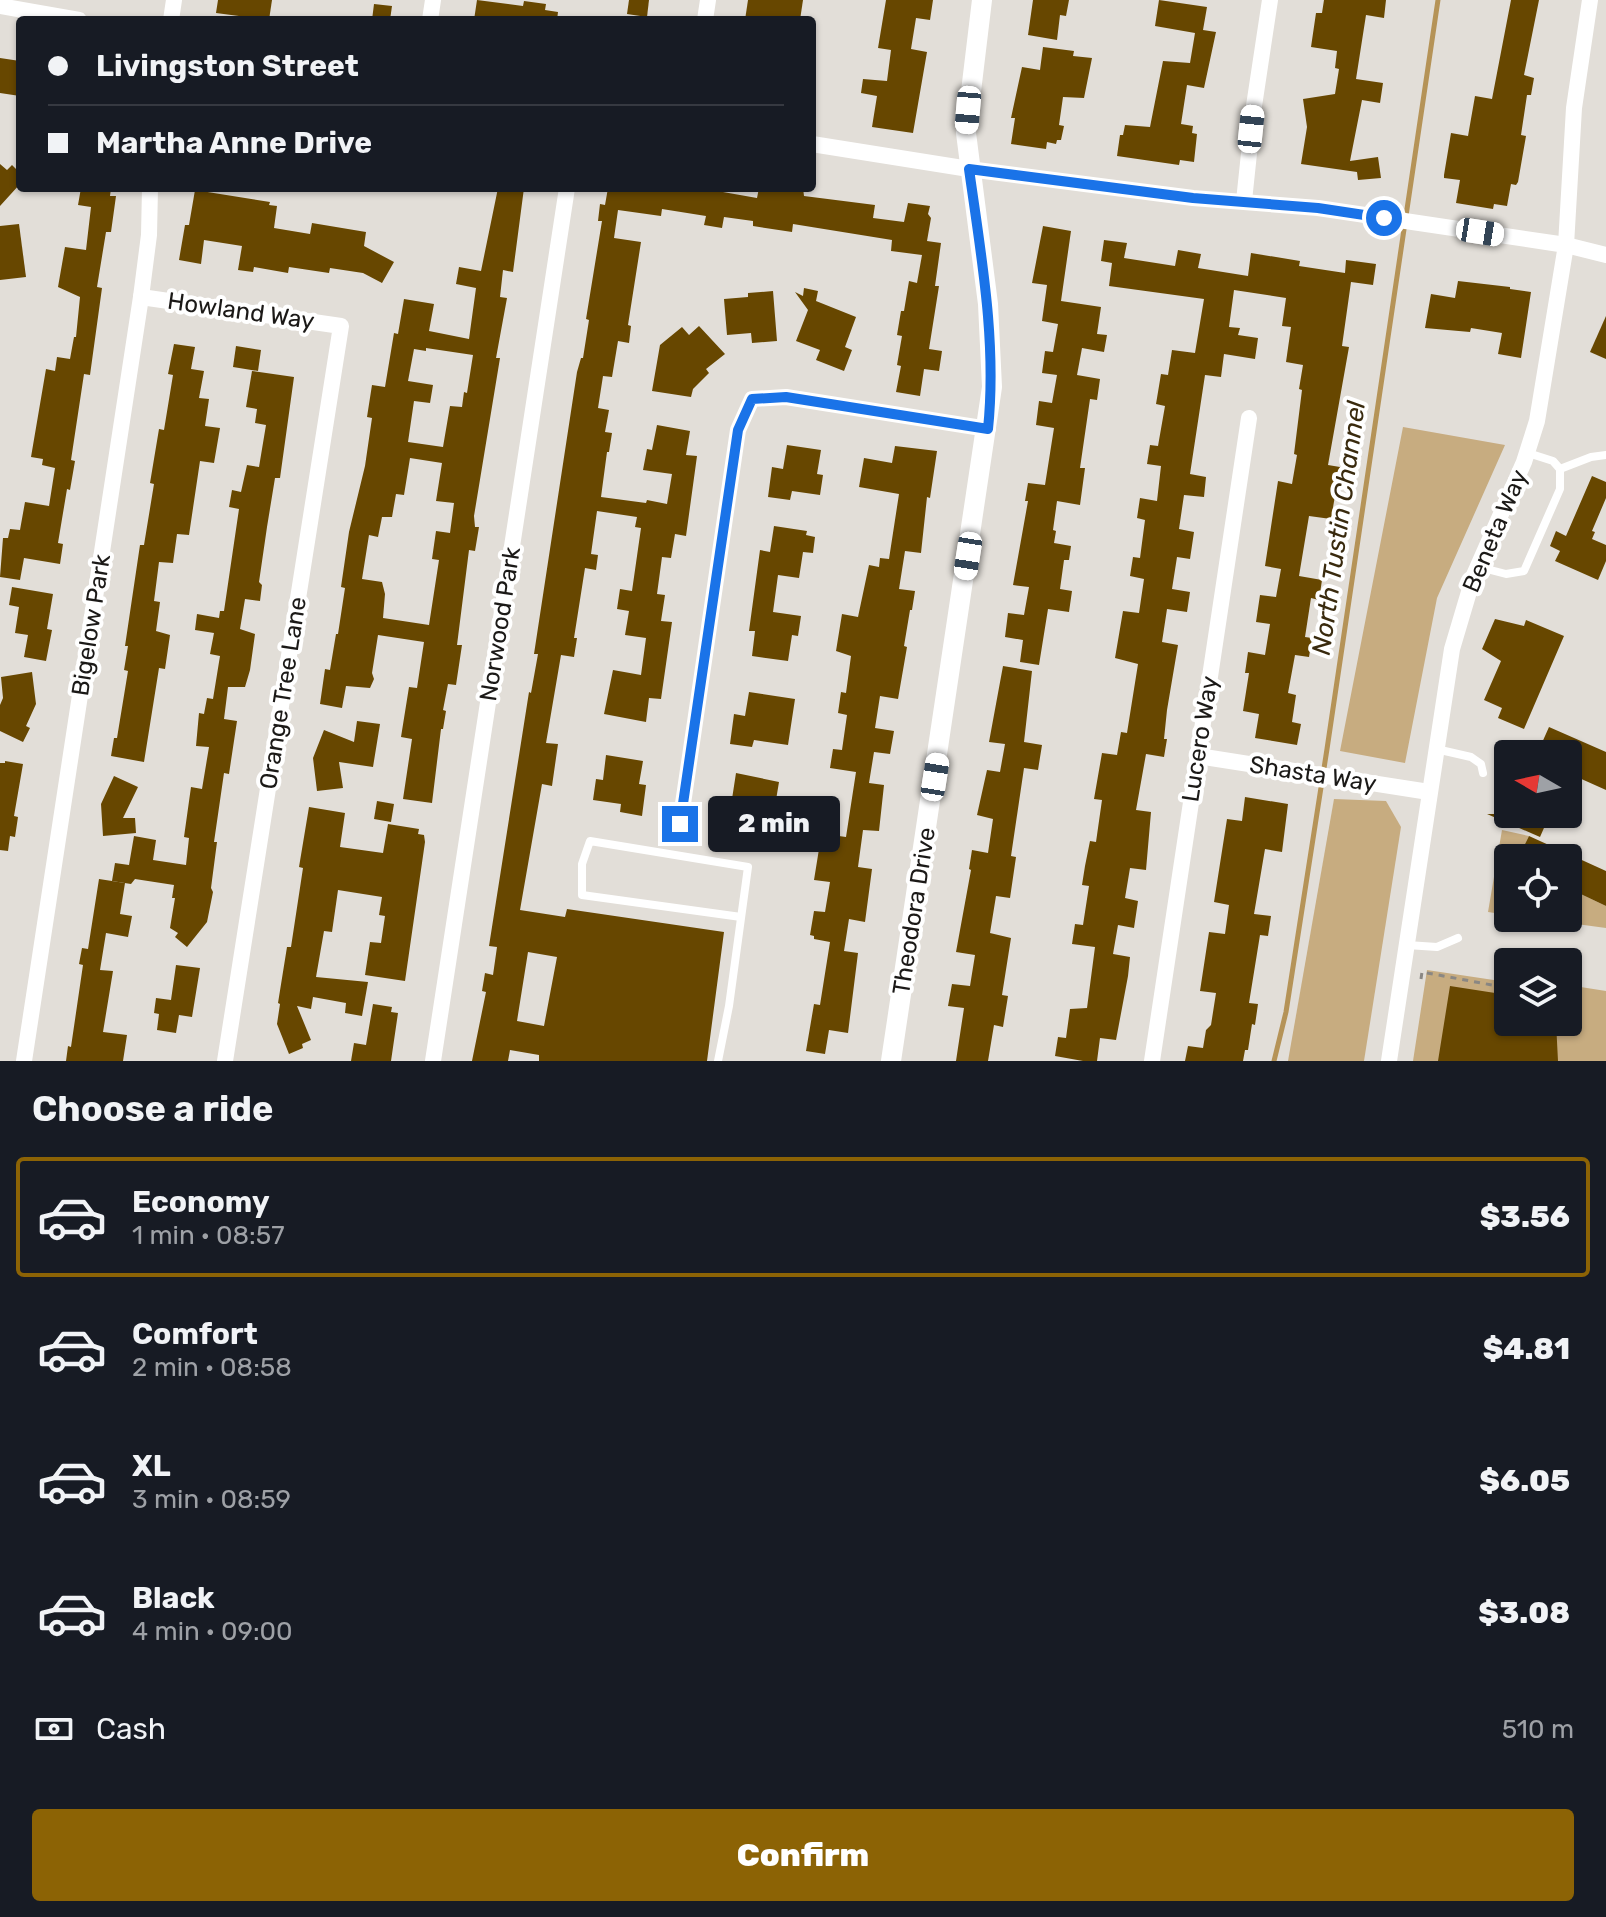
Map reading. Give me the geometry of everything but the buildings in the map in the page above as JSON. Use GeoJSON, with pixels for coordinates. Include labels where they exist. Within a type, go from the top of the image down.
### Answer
{"type":"FeatureCollection","features":[{"type":"Feature","properties":{"kind":"street","name":"Theodora Drive"},"geometry":{"type":"LineString","coordinates":[[891,1061],[992,387],[991,345],[969,169],[968,118],[982,0]]}},
{"type":"Feature","properties":{"kind":"street"},"geometry":{"type":"LineString","coordinates":[[1244,201],[1270,0]]}},
{"type":"Feature","properties":{"kind":"street","name":"Beneta Way"},"geometry":{"type":"LineString","coordinates":[[1389,1061],[1452,649],[1478,567],[1528,453],[1537,421],[1566,245],[1574,108],[1590,0]]}},
{"type":"Feature","properties":{"kind":"street"},"geometry":{"type":"LineString","coordinates":[[0,6],[56,16]]}},
{"type":"Feature","properties":{"kind":"street"},"geometry":{"type":"LineString","coordinates":[[816,145],[969,169],[1193,198],[1318,208],[1566,245],[1606,255]]}},
{"type":"Feature","properties":{"kind":"street","name":"Bigelow Park"},"geometry":{"type":"LineString","coordinates":[[24,1061],[141,297],[149,235],[150,192]]}},
{"type":"Feature","properties":{"kind":"street","name":"Norwood Park"},"geometry":{"type":"LineString","coordinates":[[433,1061],[566,192]]}},
{"type":"Feature","properties":{"kind":"street","name":"Howland Way"},"geometry":{"type":"LineString","coordinates":[[141,297],[341,326]]}},
{"type":"Feature","properties":{"kind":"street","name":"Orange Tree Lane"},"geometry":{"type":"LineString","coordinates":[[225,1061],[341,326]]}},
{"type":"Feature","properties":{"kind":"street"},"geometry":{"type":"LineString","coordinates":[[680,824],[738,430],[752,399],[786,397],[988,429]]}},
{"type":"Feature","properties":{"kind":"street","name":"Lucero Way"},"geometry":{"type":"LineString","coordinates":[[1152,1061],[1249,418]]}},
{"type":"Feature","properties":{"kind":"street","name":"Shasta Way"},"geometry":{"type":"LineString","coordinates":[[1198,756],[1429,792]]}},
{"type":"Feature","properties":{"kind":"lane"},"geometry":{"type":"LineString","coordinates":[[1478,567],[1506,574],[1524,571],[1560,489],[1561,473],[1553,461],[1528,453]]}},
{"type":"Feature","properties":{"kind":"lane"},"geometry":{"type":"LineString","coordinates":[[1561,473],[1591,457],[1606,455]]}},
{"type":"Feature","properties":{"kind":"lane"},"geometry":{"type":"LineString","coordinates":[[1436,749],[1471,757],[1481,764],[1483,773]]}},
{"type":"Feature","properties":{"kind":"lane"},"geometry":{"type":"LineString","coordinates":[[718,1061],[729,1006],[748,867],[590,841],[582,864],[582,895],[741,917]]}},
{"type":"Feature","properties":{"kind":"lane"},"geometry":{"type":"LineString","coordinates":[[1406,945],[1437,947],[1458,938]]}},
{"type":"Feature","properties":{"kind":"path"},"geometry":{"type":"LineString","coordinates":[[1421,979],[1422,972],[1494,985]]}},
{"type":"Feature","properties":{"kind":"shaded area"},"geometry":{"type":"Polygon","coordinates":[[[1403,427],[1505,445],[1437,598],[1405,763],[1340,751],[1403,427]]]}},
{"type":"Feature","properties":{"kind":"shaded area"},"geometry":{"type":"Polygon","coordinates":[[[1334,799],[1386,801],[1401,827],[1364,1061],[1288,1061],[1334,799]]]}},
{"type":"Feature","properties":{"kind":"shaded area"},"geometry":{"type":"Polygon","coordinates":[[[1502,830],[1529,836],[1525,844],[1500,844],[1502,830]]]}},
{"type":"Feature","properties":{"kind":"shaded area"},"geometry":{"type":"Polygon","coordinates":[[[1494,877],[1494,913],[1488,912],[1494,877]]]}},
{"type":"Feature","properties":{"kind":"shaded area"},"geometry":{"type":"Polygon","coordinates":[[[1582,895],[1606,906],[1606,928],[1582,925],[1582,895]]]}},
{"type":"Feature","properties":{"kind":"shaded area"},"geometry":{"type":"Polygon","coordinates":[[[1427,970],[1494,980],[1494,1036],[1582,1036],[1582,987],[1606,991],[1606,1061],[1413,1061],[1427,970]]]}},
{"type":"Feature","properties":{"kind":"waterway","name":"North Tustin Channel"},"geometry":{"type":"LineString","coordinates":[[1274,1061],[1286,1012],[1327,749],[1438,0]]}},
{"type":"Feature","properties":{"kind":"route"},"geometry":{"type":"LineString","coordinates":[[680,824],[738,430],[752,399],[786,397],[988,429],[992,387],[991,345],[969,169],[1193,198],[1318,208],[1384,218]]}}]}
